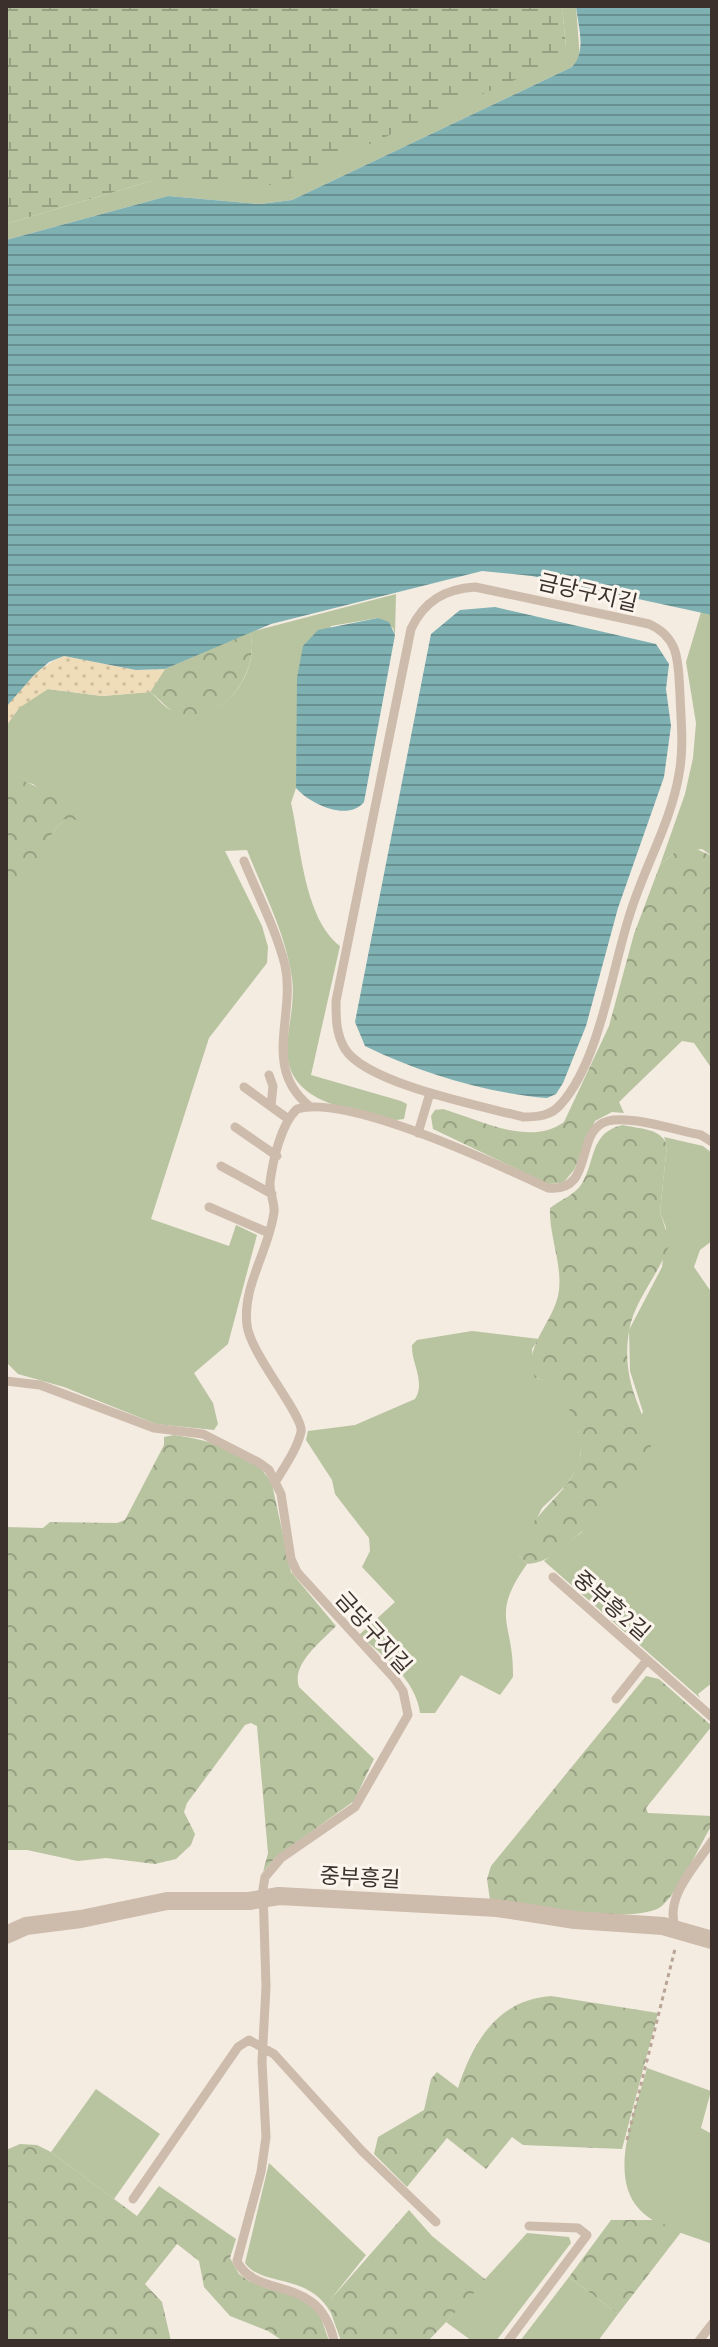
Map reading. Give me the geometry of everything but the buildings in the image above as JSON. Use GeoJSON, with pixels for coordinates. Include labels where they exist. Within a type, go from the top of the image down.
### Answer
{"type":"FeatureCollection","features":[{"type":"Feature","properties":{"kind":"street","name":"중부흥길"},"geometry":{"type":"LineString","coordinates":[[6,1935],[26,1926],[81,1919],[167,1901],[264,1899],[477,1906],[676,1930],[712,1940]]}},
{"type":"Feature","properties":{"kind":"lane","name":"금당구지길"},"geometry":{"type":"LineString","coordinates":[[475,587],[503,591],[661,630],[677,652],[679,667],[683,720],[679,774],[629,916],[609,997],[574,1085],[554,1112],[538,1117],[523,1117],[430,1093],[366,1068],[347,1051],[336,1029],[336,1001],[403,663],[415,620],[434,598],[455,589],[475,587]]}},
{"type":"Feature","properties":{"kind":"lane"},"geometry":{"type":"LineString","coordinates":[[244,861],[285,966],[287,1005],[282,1044],[285,1073],[291,1087],[308,1105],[418,1133],[488,1160],[548,1188],[561,1189],[572,1183],[595,1129],[606,1121],[621,1120],[701,1135],[712,1142]]}},
{"type":"Feature","properties":{"kind":"lane"},"geometry":{"type":"LineString","coordinates":[[269,1075],[273,1086],[271,1106]]}},
{"type":"Feature","properties":{"kind":"lane"},"geometry":{"type":"LineString","coordinates":[[244,1087],[287,1118]]}},
{"type":"Feature","properties":{"kind":"lane"},"geometry":{"type":"LineString","coordinates":[[418,1133],[430,1093]]}},
{"type":"Feature","properties":{"kind":"lane"},"geometry":{"type":"LineString","coordinates":[[6,1381],[40,1385],[154,1428],[203,1434],[258,1462],[276,1481],[302,1430],[300,1419],[275,1386],[247,1327],[246,1303],[269,1233],[274,1210],[270,1184],[287,1118],[308,1105]]}},
{"type":"Feature","properties":{"kind":"lane"},"geometry":{"type":"LineString","coordinates":[[235,1127],[277,1156]]}},
{"type":"Feature","properties":{"kind":"lane"},"geometry":{"type":"LineString","coordinates":[[221,1166],[272,1194]]}},
{"type":"Feature","properties":{"kind":"lane"},"geometry":{"type":"LineString","coordinates":[[209,1207],[269,1233]]}},
{"type":"Feature","properties":{"kind":"lane","name":"금당구지길"},"geometry":{"type":"LineString","coordinates":[[276,1481],[297,1572],[394,1678],[403,1691],[408,1715],[363,1797],[341,1819],[272,1867],[265,1877],[262,2045],[266,2137],[261,2172],[237,2261],[241,2270],[251,2276],[299,2293],[313,2302],[324,2315],[334,2341]]}},
{"type":"Feature","properties":{"kind":"lane","name":"중부흥2길"},"geometry":{"type":"LineString","coordinates":[[553,1577],[712,1717]]}},
{"type":"Feature","properties":{"kind":"lane","name":"중부흥2길"},"geometry":{"type":"LineString","coordinates":[[616,1699],[647,1660]]}},
{"type":"Feature","properties":{"kind":"lane"},"geometry":{"type":"LineString","coordinates":[[676,1930],[671,1916],[674,1899],[712,1841]]}},
{"type":"Feature","properties":{"kind":"lane"},"geometry":{"type":"LineString","coordinates":[[133,2199],[238,2047],[249,2040],[262,2045],[391,2181],[436,2222]]}},
{"type":"Feature","properties":{"kind":"lane"},"geometry":{"type":"LineString","coordinates":[[508,2341],[587,2235],[578,2228],[529,2226]]}},
{"type":"Feature","properties":{"kind":"lane"},"geometry":{"type":"LineString","coordinates":[[699,2341],[712,2324]]}},
{"type":"Feature","properties":{"kind":"path"},"geometry":{"type":"LineString","coordinates":[[627,2140],[669,1981],[676,1930]]}},
{"type":"Feature","properties":{"kind":"green space"},"geometry":{"type":"Polygon","coordinates":[[[6,6],[562,6],[566,47],[560,60],[276,185],[151,181],[6,224],[6,6]]]}},
{"type":"Feature","properties":{"kind":"green space"},"geometry":{"type":"Polygon","coordinates":[[[562,6],[576,6],[580,59],[572,67],[292,200],[260,204],[168,196],[6,240],[6,224],[151,181],[170,179],[566,47],[562,6]]]}},
{"type":"Feature","properties":{"kind":"green space"},"geometry":{"type":"Polygon","coordinates":[[[396,594],[395,635],[393,628],[378,618],[331,626],[299,705],[296,788],[291,803],[311,900],[328,934],[340,946],[311,1075],[401,1101],[407,1104],[404,1119],[396,1120],[324,1101],[297,1080],[289,1065],[287,1045],[293,987],[285,945],[247,850],[225,851],[262,926],[268,947],[267,963],[209,1038],[151,1219],[229,1246],[236,1225],[257,1235],[228,1344],[194,1373],[213,1403],[218,1424],[214,1430],[156,1424],[64,1387],[18,1374],[7,1363],[6,890],[24,876],[65,819],[77,819],[33,784],[6,778],[6,726],[19,708],[34,695],[48,689],[102,696],[150,692],[169,709],[186,714],[203,713],[218,707],[232,696],[242,682],[252,649],[250,632],[396,594]]]}},
{"type":"Feature","properties":{"kind":"green space"},"geometry":{"type":"Polygon","coordinates":[[[701,612],[712,615],[712,856],[702,849],[674,853],[660,865],[685,794],[693,758],[696,723],[686,662],[701,612]]]}},
{"type":"Feature","properties":{"kind":"green space"},"geometry":{"type":"Polygon","coordinates":[[[250,632],[252,647],[244,678],[224,703],[211,711],[196,715],[180,714],[150,692],[165,669],[250,632]]]}},
{"type":"Feature","properties":{"kind":"green space"},"geometry":{"type":"Polygon","coordinates":[[[6,778],[37,787],[78,820],[65,819],[24,876],[6,890],[6,778]]]}},
{"type":"Feature","properties":{"kind":"green space"},"geometry":{"type":"Polygon","coordinates":[[[692,847],[712,856],[712,1069],[694,1043],[682,1041],[619,1102],[624,1113],[612,1112],[595,1121],[574,1170],[563,1183],[548,1184],[433,1129],[431,1116],[435,1110],[443,1109],[521,1132],[551,1129],[564,1122],[609,1026],[634,934],[660,865],[674,853],[692,847]]]}},
{"type":"Feature","properties":{"kind":"green space"},"geometry":{"type":"Polygon","coordinates":[[[623,1125],[655,1132],[667,1145],[660,1212],[670,1243],[636,1308],[629,1331],[628,1364],[633,1391],[649,1433],[651,1452],[644,1473],[624,1497],[553,1555],[527,1564],[519,1555],[524,1539],[573,1474],[581,1444],[563,1394],[550,1382],[535,1378],[532,1366],[535,1345],[552,1313],[559,1290],[550,1208],[578,1189],[599,1141],[604,1134],[623,1125]]]}},
{"type":"Feature","properties":{"kind":"green space"},"geometry":{"type":"Polygon","coordinates":[[[664,1137],[703,1146],[712,1153],[712,1241],[700,1250],[694,1267],[712,1293],[712,1683],[698,1694],[700,1698],[544,1561],[582,1532],[643,1412],[630,1371],[629,1330],[662,1267],[666,1228],[660,1212],[667,1145],[664,1137]]]}},
{"type":"Feature","properties":{"kind":"green space"},"geometry":{"type":"Polygon","coordinates":[[[472,1331],[539,1339],[532,1349],[535,1378],[551,1381],[565,1392],[582,1442],[579,1466],[566,1485],[542,1508],[519,1555],[527,1564],[509,1596],[506,1608],[513,1677],[500,1695],[461,1675],[435,1713],[420,1713],[405,1679],[359,1635],[395,1602],[362,1567],[370,1551],[369,1538],[335,1494],[332,1480],[306,1440],[308,1431],[355,1425],[415,1399],[419,1379],[412,1345],[417,1340],[472,1331]]]}},
{"type":"Feature","properties":{"kind":"green space"},"geometry":{"type":"Polygon","coordinates":[[[174,1435],[216,1444],[242,1455],[254,1463],[272,1484],[291,1572],[336,1626],[303,1662],[299,1670],[299,1687],[374,1759],[354,1801],[275,1858],[263,1872],[268,1853],[257,1726],[251,1723],[245,1725],[187,1803],[184,1812],[195,1834],[191,1845],[176,1859],[155,1864],[106,1858],[78,1861],[27,1850],[6,1850],[6,1527],[43,1528],[50,1522],[117,1523],[125,1520],[164,1445],[164,1437],[174,1435]]]}},
{"type":"Feature","properties":{"kind":"green space"},"geometry":{"type":"Polygon","coordinates":[[[646,1676],[659,1679],[712,1726],[646,1808],[648,1813],[712,1816],[712,1825],[676,1889],[663,1905],[631,1914],[580,1912],[490,1900],[487,1879],[491,1866],[646,1676]]]}},
{"type":"Feature","properties":{"kind":"green space"},"geometry":{"type":"Polygon","coordinates":[[[551,1996],[658,2013],[622,2149],[523,2145],[512,2137],[486,2169],[447,2138],[407,2187],[374,2154],[378,2137],[424,2110],[431,2079],[437,2072],[458,2088],[480,2040],[502,2015],[532,1999],[551,1996]]]}},
{"type":"Feature","properties":{"kind":"green space"},"geometry":{"type":"Polygon","coordinates":[[[647,2068],[711,2091],[701,2128],[712,2134],[712,2244],[655,2222],[640,2210],[630,2195],[625,2179],[627,2140],[647,2068]]]}},
{"type":"Feature","properties":{"kind":"green space"},"geometry":{"type":"Polygon","coordinates":[[[96,2089],[160,2134],[114,2199],[51,2152],[96,2089]]]}},
{"type":"Feature","properties":{"kind":"green space"},"geometry":{"type":"Polygon","coordinates":[[[20,2144],[37,2145],[51,2152],[137,2216],[159,2186],[236,2239],[230,2258],[239,2274],[249,2281],[295,2295],[311,2305],[320,2315],[329,2341],[283,2341],[268,2331],[230,2316],[204,2287],[199,2261],[177,2244],[145,2284],[162,2302],[171,2341],[6,2341],[6,2150],[20,2144]]]}},
{"type":"Feature","properties":{"kind":"green space"},"geometry":{"type":"Polygon","coordinates":[[[269,2163],[366,2255],[331,2299],[331,2313],[310,2291],[263,2276],[245,2263],[269,2163]]]}},
{"type":"Feature","properties":{"kind":"green space"},"geometry":{"type":"Polygon","coordinates":[[[409,2210],[432,2236],[486,2280],[428,2341],[341,2341],[331,2313],[331,2299],[409,2210]]]}},
{"type":"Feature","properties":{"kind":"green space"},"geometry":{"type":"Polygon","coordinates":[[[611,2220],[653,2220],[682,2231],[618,2314],[569,2277],[611,2220]]]}},
{"type":"Feature","properties":{"kind":"green space"},"geometry":{"type":"Polygon","coordinates":[[[527,2233],[569,2237],[571,2243],[496,2341],[472,2341],[446,2322],[527,2233]]]}},
{"type":"Feature","properties":{"kind":"green space"},"geometry":{"type":"Polygon","coordinates":[[[569,2277],[618,2314],[598,2341],[520,2341],[569,2277]]]}},
{"type":"Feature","properties":{"kind":"sand"},"geometry":{"type":"Polygon","coordinates":[[[64,656],[136,670],[165,669],[150,692],[102,696],[48,689],[19,708],[6,726],[5,709],[15,692],[40,670],[64,656]]]}},
{"type":"Feature","properties":{"kind":"water"},"geometry":{"type":"Polygon","coordinates":[[[576,6],[712,6],[712,615],[532,576],[482,571],[271,624],[165,669],[136,670],[64,656],[49,662],[34,675],[6,707],[6,240],[168,196],[260,204],[292,200],[572,67],[577,61],[580,46],[576,6]]]}},
{"type":"Feature","properties":{"kind":"water"},"geometry":{"type":"Polygon","coordinates":[[[495,607],[656,644],[669,664],[666,689],[671,726],[664,777],[618,908],[586,1026],[563,1083],[556,1094],[547,1098],[477,1086],[408,1065],[365,1046],[355,1022],[431,634],[460,610],[495,607]]]}},
{"type":"Feature","properties":{"kind":"water"},"geometry":{"type":"Polygon","coordinates":[[[378,618],[389,622],[395,635],[364,802],[357,808],[339,811],[319,805],[296,788],[297,678],[303,646],[318,630],[378,618]]]}}]}
